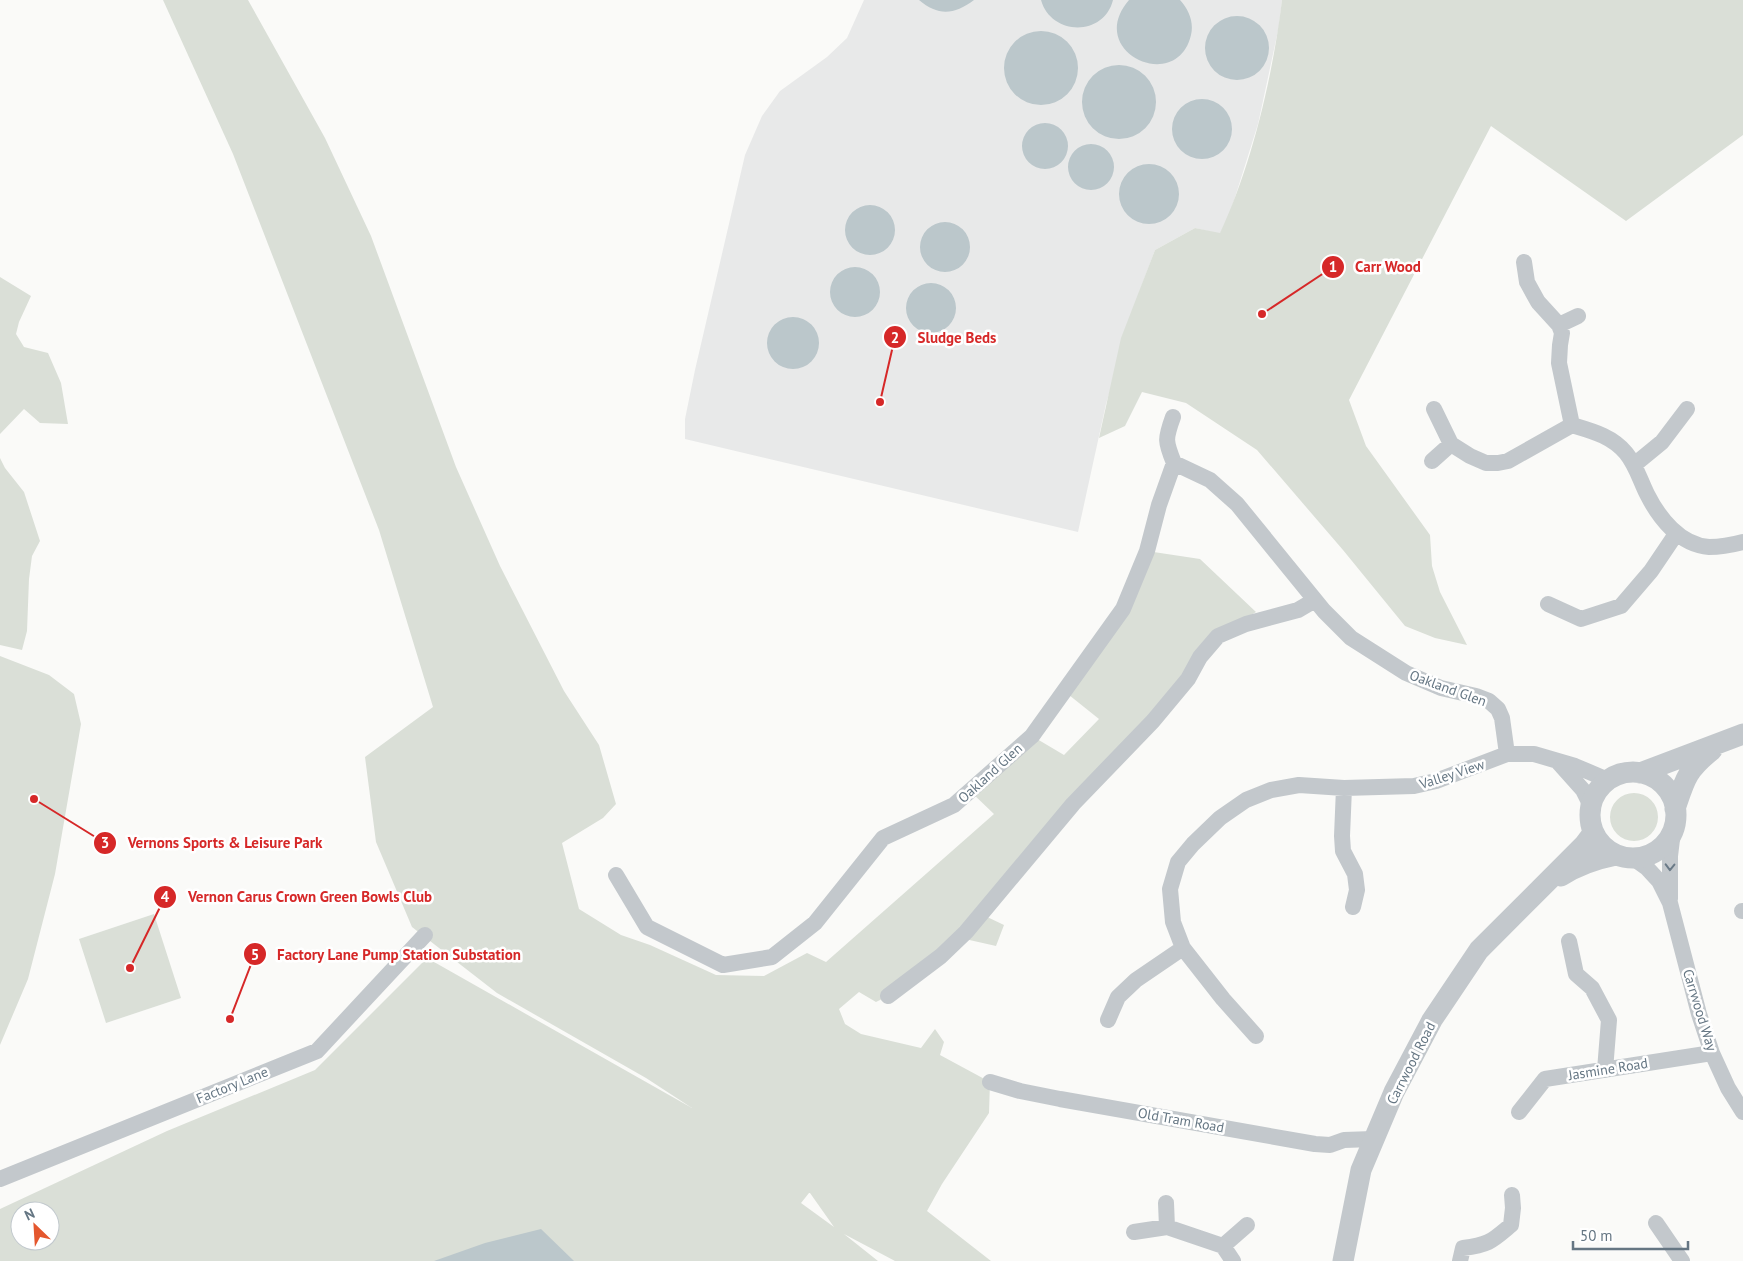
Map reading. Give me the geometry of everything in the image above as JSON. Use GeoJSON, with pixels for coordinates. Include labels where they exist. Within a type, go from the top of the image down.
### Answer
{"type":"FeatureCollection","features":[{"type":"Feature","properties":{"kind":"street"},"geometry":{"type":"LineString","coordinates":[[1524,262],[1527,282],[1538,302],[1559,325],[1562,332],[1559,363],[1572,425]]}},
{"type":"Feature","properties":{"kind":"street"},"geometry":{"type":"LineString","coordinates":[[1559,325],[1578,316]]}},
{"type":"Feature","properties":{"kind":"street"},"geometry":{"type":"LineString","coordinates":[[1434,409],[1451,444],[1486,463],[1498,463],[1508,460],[1572,425],[1595,432],[1614,442],[1626,452],[1658,514],[1676,534],[1707,547],[1743,542]]}},
{"type":"Feature","properties":{"kind":"street"},"geometry":{"type":"LineString","coordinates":[[1634,465],[1662,442],[1687,409]]}},
{"type":"Feature","properties":{"kind":"street"},"geometry":{"type":"LineString","coordinates":[[1173,417],[1166,435],[1168,450],[1174,463]]}},
{"type":"Feature","properties":{"kind":"street"},"geometry":{"type":"LineString","coordinates":[[1432,461],[1451,444]]}},
{"type":"Feature","properties":{"kind":"street","name":"Oakland Glen"},"geometry":{"type":"LineString","coordinates":[[616,875],[647,926],[723,965],[772,958],[815,923],[883,838],[954,805],[1032,736],[1123,609],[1147,551],[1159,505],[1174,463],[1210,480],[1237,504],[1315,600],[1351,638],[1406,673],[1441,688],[1489,701],[1498,709],[1502,718],[1507,754]]}},
{"type":"Feature","properties":{"kind":"street"},"geometry":{"type":"LineString","coordinates":[[1548,604],[1581,619],[1621,606],[1651,571],[1676,534]]}},
{"type":"Feature","properties":{"kind":"street"},"geometry":{"type":"LineString","coordinates":[[888,996],[941,956],[966,932],[1073,804],[1153,721],[1188,679],[1200,657],[1218,636],[1246,624],[1298,610],[1315,600]]}},
{"type":"Feature","properties":{"kind":"street"},"geometry":{"type":"LineString","coordinates":[[1640,773],[1733,738]]}},
{"type":"Feature","properties":{"kind":"street"},"geometry":{"type":"LineString","coordinates":[[1675,809],[1686,776],[1699,761],[1733,738]]}},
{"type":"Feature","properties":{"kind":"street","name":"Valley View"},"geometry":{"type":"LineString","coordinates":[[1256,1036],[1223,999],[1183,948],[1173,922],[1170,890],[1178,862],[1193,844],[1220,818],[1246,800],[1271,790],[1299,785],[1344,788],[1414,786],[1436,781],[1507,754],[1534,754],[1574,766],[1608,780]]}},
{"type":"Feature","properties":{"kind":"street"},"geometry":{"type":"LineString","coordinates":[[1556,760],[1583,790],[1591,806]]}},
{"type":"Feature","properties":{"kind":"street"},"geometry":{"type":"LineString","coordinates":[[1629,772],[1640,773],[1657,780],[1670,793],[1675,809],[1676,821],[1673,831],[1661,847],[1643,857],[1625,856],[1605,847],[1593,833],[1590,822],[1591,806],[1597,791],[1608,780],[1629,772]]}},
{"type":"Feature","properties":{"kind":"street"},"geometry":{"type":"LineString","coordinates":[[1344,788],[1343,851],[1355,874],[1356,890],[1353,906]]}},
{"type":"Feature","properties":{"kind":"street","name":"Carrwood Way"},"geometry":{"type":"LineString","coordinates":[[1670,903],[1670,856],[1673,831]]}},
{"type":"Feature","properties":{"kind":"street","name":"Carrwood Road"},"geometry":{"type":"LineString","coordinates":[[1343,1261],[1361,1170],[1394,1092],[1432,1020],[1479,950],[1584,845],[1593,833]]}},
{"type":"Feature","properties":{"kind":"street","name":"Carrwood Road"},"geometry":{"type":"LineString","coordinates":[[1535,893],[1570,870],[1596,859],[1625,856]]}},
{"type":"Feature","properties":{"kind":"street","name":"Carrwood Way"},"geometry":{"type":"LineString","coordinates":[[1625,856],[1647,868],[1659,881],[1670,903],[1699,1014],[1712,1053],[1728,1088],[1743,1112]]}},
{"type":"Feature","properties":{"kind":"street","name":"Factory Lane"},"geometry":{"type":"LineString","coordinates":[[0,1179],[317,1051],[425,935]]}},
{"type":"Feature","properties":{"kind":"street"},"geometry":{"type":"LineString","coordinates":[[1569,941],[1576,974],[1592,988],[1609,1020],[1605,1070]]}},
{"type":"Feature","properties":{"kind":"street"},"geometry":{"type":"LineString","coordinates":[[1108,1020],[1118,997],[1136,980],[1183,948]]}},
{"type":"Feature","properties":{"kind":"street","name":"Jasmine Road"},"geometry":{"type":"LineString","coordinates":[[1519,1112],[1545,1078],[1712,1053]]}},
{"type":"Feature","properties":{"kind":"street","name":"Old Tram Road"},"geometry":{"type":"LineString","coordinates":[[990,1082],[1020,1091],[1060,1099],[1315,1144],[1330,1145],[1344,1140],[1373,1139]]}},
{"type":"Feature","properties":{"kind":"street"},"geometry":{"type":"LineString","coordinates":[[1460,1261],[1463,1248],[1482,1246],[1492,1241],[1511,1225],[1512,1195]]}},
{"type":"Feature","properties":{"kind":"street"},"geometry":{"type":"LineString","coordinates":[[1166,1203],[1167,1227]]}},
{"type":"Feature","properties":{"kind":"street"},"geometry":{"type":"LineString","coordinates":[[1656,1222],[1682,1261]]}},
{"type":"Feature","properties":{"kind":"street"},"geometry":{"type":"LineString","coordinates":[[1223,1246],[1247,1225]]}},
{"type":"Feature","properties":{"kind":"street"},"geometry":{"type":"LineString","coordinates":[[1134,1232],[1167,1227],[1223,1246],[1233,1261]]}},
{"type":"Feature","properties":{"kind":"shaded area"},"geometry":{"type":"Polygon","coordinates":[[[163,0],[248,0],[325,138],[371,236],[456,467],[500,566],[564,691],[599,745],[616,804],[603,818],[562,843],[579,909],[621,935],[650,945],[716,975],[764,976],[807,953],[826,962],[994,814],[970,791],[1032,736],[1064,755],[1099,719],[1064,691],[1123,609],[1147,551],[1200,559],[1256,612],[1218,636],[983,915],[1004,925],[996,946],[965,939],[888,996],[876,1002],[859,992],[839,1009],[845,1024],[861,1034],[921,1048],[935,1029],[944,1042],[940,1055],[990,1082],[989,1113],[942,1184],[927,1211],[991,1261],[895,1261],[844,1234],[878,1261],[0,1261],[0,1209],[10,1204],[10,1251],[60,1251],[60,1201],[17,1201],[167,1131],[315,1070],[427,958],[692,1108],[646,1078],[497,993],[412,927],[376,842],[365,757],[433,707],[379,530],[233,154],[163,0]],[[810,1193],[801,1203],[834,1227],[810,1193]]]}},
{"type":"Feature","properties":{"kind":"shaded area"},"geometry":{"type":"Polygon","coordinates":[[[864,0],[1282,0],[1279,26],[1258,124],[1231,210],[1220,234],[1195,228],[1155,250],[1140,290],[1106,404],[1078,532],[685,439],[685,419],[695,370],[745,155],[762,116],[780,91],[827,57],[847,38],[864,0]]]}},
{"type":"Feature","properties":{"kind":"shaded area"},"geometry":{"type":"Polygon","coordinates":[[[919,0],[974,0],[960,9],[946,12],[933,9],[919,0]]]}},
{"type":"Feature","properties":{"kind":"shaded area"},"geometry":{"type":"Polygon","coordinates":[[[1041,0],[1113,0],[1108,12],[1099,21],[1089,26],[1077,27],[1066,26],[1055,20],[1047,12],[1041,0]]]}},
{"type":"Feature","properties":{"kind":"shaded area"},"geometry":{"type":"Polygon","coordinates":[[[1129,0],[1180,0],[1188,12],[1192,25],[1191,35],[1182,53],[1169,62],[1153,64],[1138,60],[1125,50],[1118,36],[1118,19],[1129,0]]]}},
{"type":"Feature","properties":{"kind":"shaded area"},"geometry":{"type":"Polygon","coordinates":[[[1282,0],[1743,0],[1743,135],[1626,221],[1491,126],[1349,400],[1366,446],[1430,535],[1432,566],[1440,592],[1467,645],[1435,638],[1405,626],[1257,450],[1186,403],[1142,392],[1125,426],[1099,438],[1121,338],[1155,250],[1195,228],[1220,233],[1231,207],[1260,119],[1273,58],[1282,0]]]}},
{"type":"Feature","properties":{"kind":"shaded area"},"geometry":{"type":"Polygon","coordinates":[[[1237,16],[1255,21],[1260,25],[1264,30],[1269,48],[1264,66],[1260,71],[1255,75],[1237,80],[1219,75],[1214,71],[1210,66],[1205,48],[1210,30],[1214,25],[1219,21],[1237,16]]]}},
{"type":"Feature","properties":{"kind":"shaded area"},"geometry":{"type":"Polygon","coordinates":[[[1034,31],[1048,31],[1062,37],[1072,47],[1078,61],[1076,82],[1062,99],[1048,105],[1034,105],[1020,99],[1010,89],[1004,75],[1004,61],[1010,47],[1020,37],[1034,31]]]}},
{"type":"Feature","properties":{"kind":"shaded area"},"geometry":{"type":"Polygon","coordinates":[[[1112,65],[1126,65],[1140,71],[1150,81],[1156,95],[1154,116],[1140,133],[1126,139],[1112,139],[1098,133],[1088,123],[1082,109],[1082,95],[1088,81],[1098,71],[1112,65]]]}},
{"type":"Feature","properties":{"kind":"shaded area"},"geometry":{"type":"Polygon","coordinates":[[[1196,99],[1208,99],[1224,107],[1230,117],[1232,129],[1230,141],[1224,151],[1208,159],[1196,159],[1180,151],[1172,135],[1172,123],[1180,107],[1196,99]]]}},
{"type":"Feature","properties":{"kind":"shaded area"},"geometry":{"type":"Polygon","coordinates":[[[1045,123],[1058,127],[1064,133],[1068,146],[1064,159],[1058,165],[1045,169],[1032,165],[1026,159],[1022,146],[1026,133],[1032,127],[1045,123]]]}},
{"type":"Feature","properties":{"kind":"shaded area"},"geometry":{"type":"Polygon","coordinates":[[[1091,144],[1104,148],[1110,154],[1114,167],[1110,180],[1104,186],[1091,190],[1078,186],[1072,180],[1068,167],[1072,154],[1078,148],[1091,144]]]}},
{"type":"Feature","properties":{"kind":"shaded area"},"geometry":{"type":"Polygon","coordinates":[[[1149,164],[1166,169],[1174,177],[1179,194],[1174,211],[1166,219],[1149,224],[1132,219],[1124,211],[1119,194],[1124,177],[1132,169],[1149,164]]]}},
{"type":"Feature","properties":{"kind":"shaded area"},"geometry":{"type":"Polygon","coordinates":[[[865,205],[875,205],[888,212],[895,225],[895,235],[888,248],[875,255],[865,255],[856,251],[849,244],[845,235],[845,225],[849,216],[856,209],[865,205]]]}},
{"type":"Feature","properties":{"kind":"shaded area"},"geometry":{"type":"Polygon","coordinates":[[[950,222],[963,229],[969,237],[969,257],[963,265],[955,271],[940,272],[927,265],[921,257],[920,242],[927,229],[935,223],[950,222]]]}},
{"type":"Feature","properties":{"kind":"shaded area"},"geometry":{"type":"Polygon","coordinates":[[[860,267],[873,274],[879,282],[879,302],[873,310],[865,316],[850,317],[837,310],[831,302],[830,287],[837,274],[845,268],[860,267]]]}},
{"type":"Feature","properties":{"kind":"shaded area"},"geometry":{"type":"Polygon","coordinates":[[[0,277],[31,296],[19,322],[16,334],[24,347],[48,353],[61,383],[68,424],[40,423],[24,409],[0,434],[0,277]]]}},
{"type":"Feature","properties":{"kind":"shaded area"},"geometry":{"type":"Polygon","coordinates":[[[931,283],[949,290],[956,308],[949,326],[931,333],[913,326],[906,308],[913,290],[931,283]]]}},
{"type":"Feature","properties":{"kind":"shaded area"},"geometry":{"type":"Polygon","coordinates":[[[788,317],[798,317],[807,321],[815,329],[819,343],[815,357],[807,365],[798,369],[788,369],[779,365],[771,357],[767,348],[767,338],[771,329],[779,321],[788,317]]]}},
{"type":"Feature","properties":{"kind":"shaded area"},"geometry":{"type":"Polygon","coordinates":[[[0,458],[5,468],[24,492],[40,541],[32,556],[27,631],[22,650],[0,645],[0,458]]]}},
{"type":"Feature","properties":{"kind":"shaded area"},"geometry":{"type":"Polygon","coordinates":[[[0,656],[49,675],[74,694],[81,724],[55,874],[28,979],[0,1045],[0,656]]]}},
{"type":"Feature","properties":{"kind":"shaded area"},"geometry":{"type":"Polygon","coordinates":[[[1629,793],[1639,793],[1651,800],[1658,812],[1658,822],[1651,834],[1639,841],[1629,841],[1621,837],[1614,830],[1610,822],[1610,812],[1614,804],[1621,797],[1629,793]]]}},
{"type":"Feature","properties":{"kind":"shaded area"},"geometry":{"type":"Polygon","coordinates":[[[154,914],[181,998],[106,1023],[79,939],[154,914]]]}},
{"type":"Feature","properties":{"kind":"shaded area"},"geometry":{"type":"Polygon","coordinates":[[[541,1229],[574,1261],[434,1261],[485,1243],[541,1229]]]}},
{"type":"Feature","properties":{"kind":"place","name":"Carr Wood"},"geometry":{"type":"Point","coordinates":[1262,314]}},
{"type":"Feature","properties":{"kind":"place","name":"Sludge Beds"},"geometry":{"type":"Point","coordinates":[880,402]}},
{"type":"Feature","properties":{"kind":"place","name":"Vernons Sports & Leisure Park"},"geometry":{"type":"Point","coordinates":[34,799]}},
{"type":"Feature","properties":{"kind":"place","name":"Vernon Carus Crown Green Bowls Club"},"geometry":{"type":"Point","coordinates":[130,968]}},
{"type":"Feature","properties":{"kind":"place","name":"Factory Lane Pump Station Substation"},"geometry":{"type":"Point","coordinates":[230,1019]}}]}
